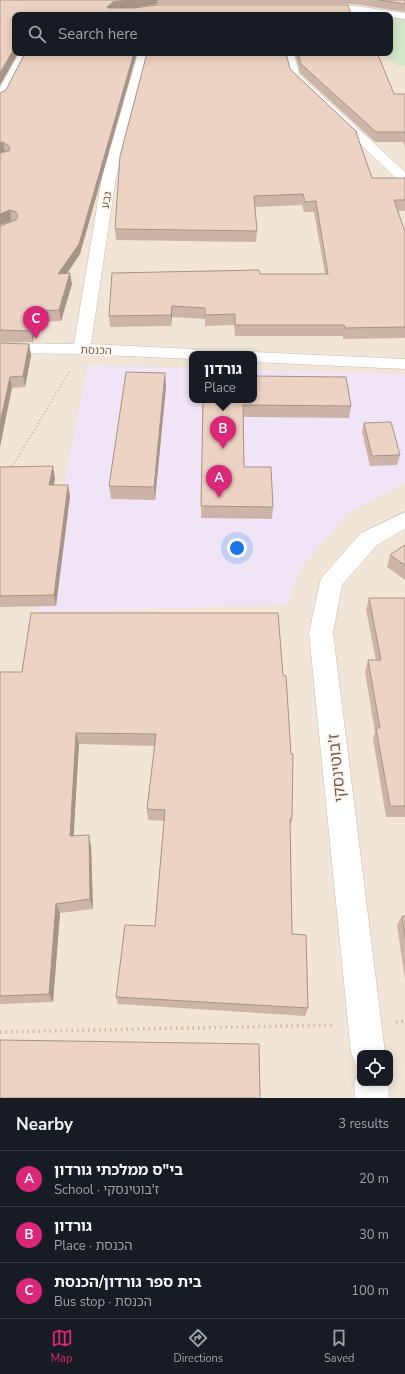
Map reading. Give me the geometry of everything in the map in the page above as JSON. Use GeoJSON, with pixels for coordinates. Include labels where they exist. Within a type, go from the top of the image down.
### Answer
{"type":"FeatureCollection","features":[{"type":"Feature","properties":{"kind":"street"},"geometry":{"type":"LineString","coordinates":[[312,9],[380,9],[391,12]]}},
{"type":"Feature","properties":{"kind":"street"},"geometry":{"type":"LineString","coordinates":[[393,13],[405,16]]}},
{"type":"Feature","properties":{"kind":"street"},"geometry":{"type":"LineString","coordinates":[[0,99],[22,56]]}},
{"type":"Feature","properties":{"kind":"street","name":"גבע"},"geometry":{"type":"LineString","coordinates":[[82,349],[109,177],[142,56]]}},
{"type":"Feature","properties":{"kind":"street"},"geometry":{"type":"LineString","coordinates":[[290,56],[294,75],[405,179]]}},
{"type":"Feature","properties":{"kind":"street","name":"הכנסת"},"geometry":{"type":"LineString","coordinates":[[0,348],[82,349],[189,354]]}},
{"type":"Feature","properties":{"kind":"street"},"geometry":{"type":"LineString","coordinates":[[257,357],[405,364]]}},
{"type":"Feature","properties":{"kind":"street","name":"ז'בוטינסקי"},"geometry":{"type":"LineString","coordinates":[[368,1050],[321,633],[331,582],[369,539],[405,520]]}},
{"type":"Feature","properties":{"kind":"street"},"geometry":{"type":"LineString","coordinates":[[371,1086],[372,1098]]}},
{"type":"Feature","properties":{"kind":"path"},"geometry":{"type":"LineString","coordinates":[[8,472],[82,349]]}},
{"type":"Feature","properties":{"kind":"path"},"geometry":{"type":"LineString","coordinates":[[0,1032],[365,1024],[405,1021]]}},
{"type":"Feature","properties":{"kind":"shaded area"},"geometry":{"type":"Polygon","coordinates":[[[0,0],[405,0],[405,1098],[0,1098],[0,0]]]}},
{"type":"Feature","properties":{"kind":"shaded area"},"geometry":{"type":"Polygon","coordinates":[[[88,365],[189,368],[189,403],[257,403],[257,370],[405,374],[405,483],[348,513],[301,568],[287,605],[38,612],[88,365]]]}},
{"type":"Feature","properties":{"kind":"green space"},"geometry":{"type":"Polygon","coordinates":[[[393,17],[405,19],[405,66],[398,66],[384,56],[393,56],[393,17]]]}},
{"type":"Feature","properties":{"kind":"building"},"geometry":{"type":"Polygon","coordinates":[[[0,0],[130,0],[113,2],[107,7],[108,8],[134,8],[157,5],[348,5],[350,12],[12,12],[12,52],[0,73],[0,0]]]}},
{"type":"Feature","properties":{"kind":"building"},"geometry":{"type":"Polygon","coordinates":[[[379,0],[405,0],[405,4],[379,0]]]}},
{"type":"Feature","properties":{"kind":"building"},"geometry":{"type":"Polygon","coordinates":[[[23,56],[133,56],[79,244],[58,274],[70,273],[59,310],[34,311],[31,331],[0,330],[0,226],[16,220],[18,216],[16,212],[10,210],[0,214],[0,153],[9,151],[10,147],[3,142],[0,143],[0,93],[6,90],[23,56]]]}},
{"type":"Feature","properties":{"kind":"building"},"geometry":{"type":"Polygon","coordinates":[[[146,56],[287,56],[290,69],[357,132],[372,178],[405,178],[405,200],[394,200],[405,232],[405,327],[345,328],[344,325],[235,325],[235,314],[205,315],[205,308],[172,306],[171,315],[109,316],[112,273],[259,270],[260,274],[328,274],[316,201],[305,202],[303,194],[254,196],[257,231],[115,229],[120,156],[146,56]]]}},
{"type":"Feature","properties":{"kind":"building"},"geometry":{"type":"Polygon","coordinates":[[[299,56],[378,56],[394,94],[405,94],[405,134],[404,132],[376,132],[301,64],[299,56]]]}},
{"type":"Feature","properties":{"kind":"building"},"geometry":{"type":"Polygon","coordinates":[[[0,343],[29,344],[23,376],[10,377],[0,423],[0,343]]]}},
{"type":"Feature","properties":{"kind":"building"},"geometry":{"type":"Polygon","coordinates":[[[126,372],[165,373],[154,487],[109,486],[126,372]]]}},
{"type":"Feature","properties":{"kind":"building"},"geometry":{"type":"Polygon","coordinates":[[[257,376],[346,377],[351,406],[243,405],[244,467],[271,467],[273,507],[201,506],[203,403],[257,403],[257,376]]]}},
{"type":"Feature","properties":{"kind":"building"},"geometry":{"type":"Polygon","coordinates":[[[391,422],[400,455],[372,456],[364,423],[391,422]]]}},
{"type":"Feature","properties":{"kind":"building"},"geometry":{"type":"Polygon","coordinates":[[[53,466],[49,485],[68,485],[54,595],[0,596],[0,467],[53,466]]]}},
{"type":"Feature","properties":{"kind":"building"},"geometry":{"type":"Polygon","coordinates":[[[405,545],[405,565],[390,555],[405,545]]]}},
{"type":"Feature","properties":{"kind":"building"},"geometry":{"type":"Polygon","coordinates":[[[369,598],[405,598],[405,806],[390,806],[376,728],[380,728],[368,660],[381,660],[369,598]]]}},
{"type":"Feature","properties":{"kind":"building"},"geometry":{"type":"Polygon","coordinates":[[[31,613],[278,613],[283,675],[286,676],[291,754],[293,754],[292,819],[290,819],[292,934],[306,935],[308,1008],[116,997],[125,925],[155,926],[165,810],[147,809],[156,734],[76,733],[70,836],[89,835],[90,899],[56,904],[49,994],[0,996],[0,672],[22,672],[31,613]]]}},
{"type":"Feature","properties":{"kind":"building"},"geometry":{"type":"Polygon","coordinates":[[[402,916],[405,916],[405,938],[402,916]]]}},
{"type":"Feature","properties":{"kind":"building"},"geometry":{"type":"Polygon","coordinates":[[[0,1040],[259,1044],[260,1098],[0,1098],[0,1040]]]}},
{"type":"Feature","properties":{"kind":"place","name":"בית ספר גורדון/הכנסת"},"geometry":{"type":"Point","coordinates":[36,339]}},
{"type":"Feature","properties":{"kind":"place","name":"גורדון"},"geometry":{"type":"Point","coordinates":[223,449]}},
{"type":"Feature","properties":{"kind":"place","name":"בי\"ס ממלכתי גורדון"},"geometry":{"type":"Point","coordinates":[219,498]}}]}
